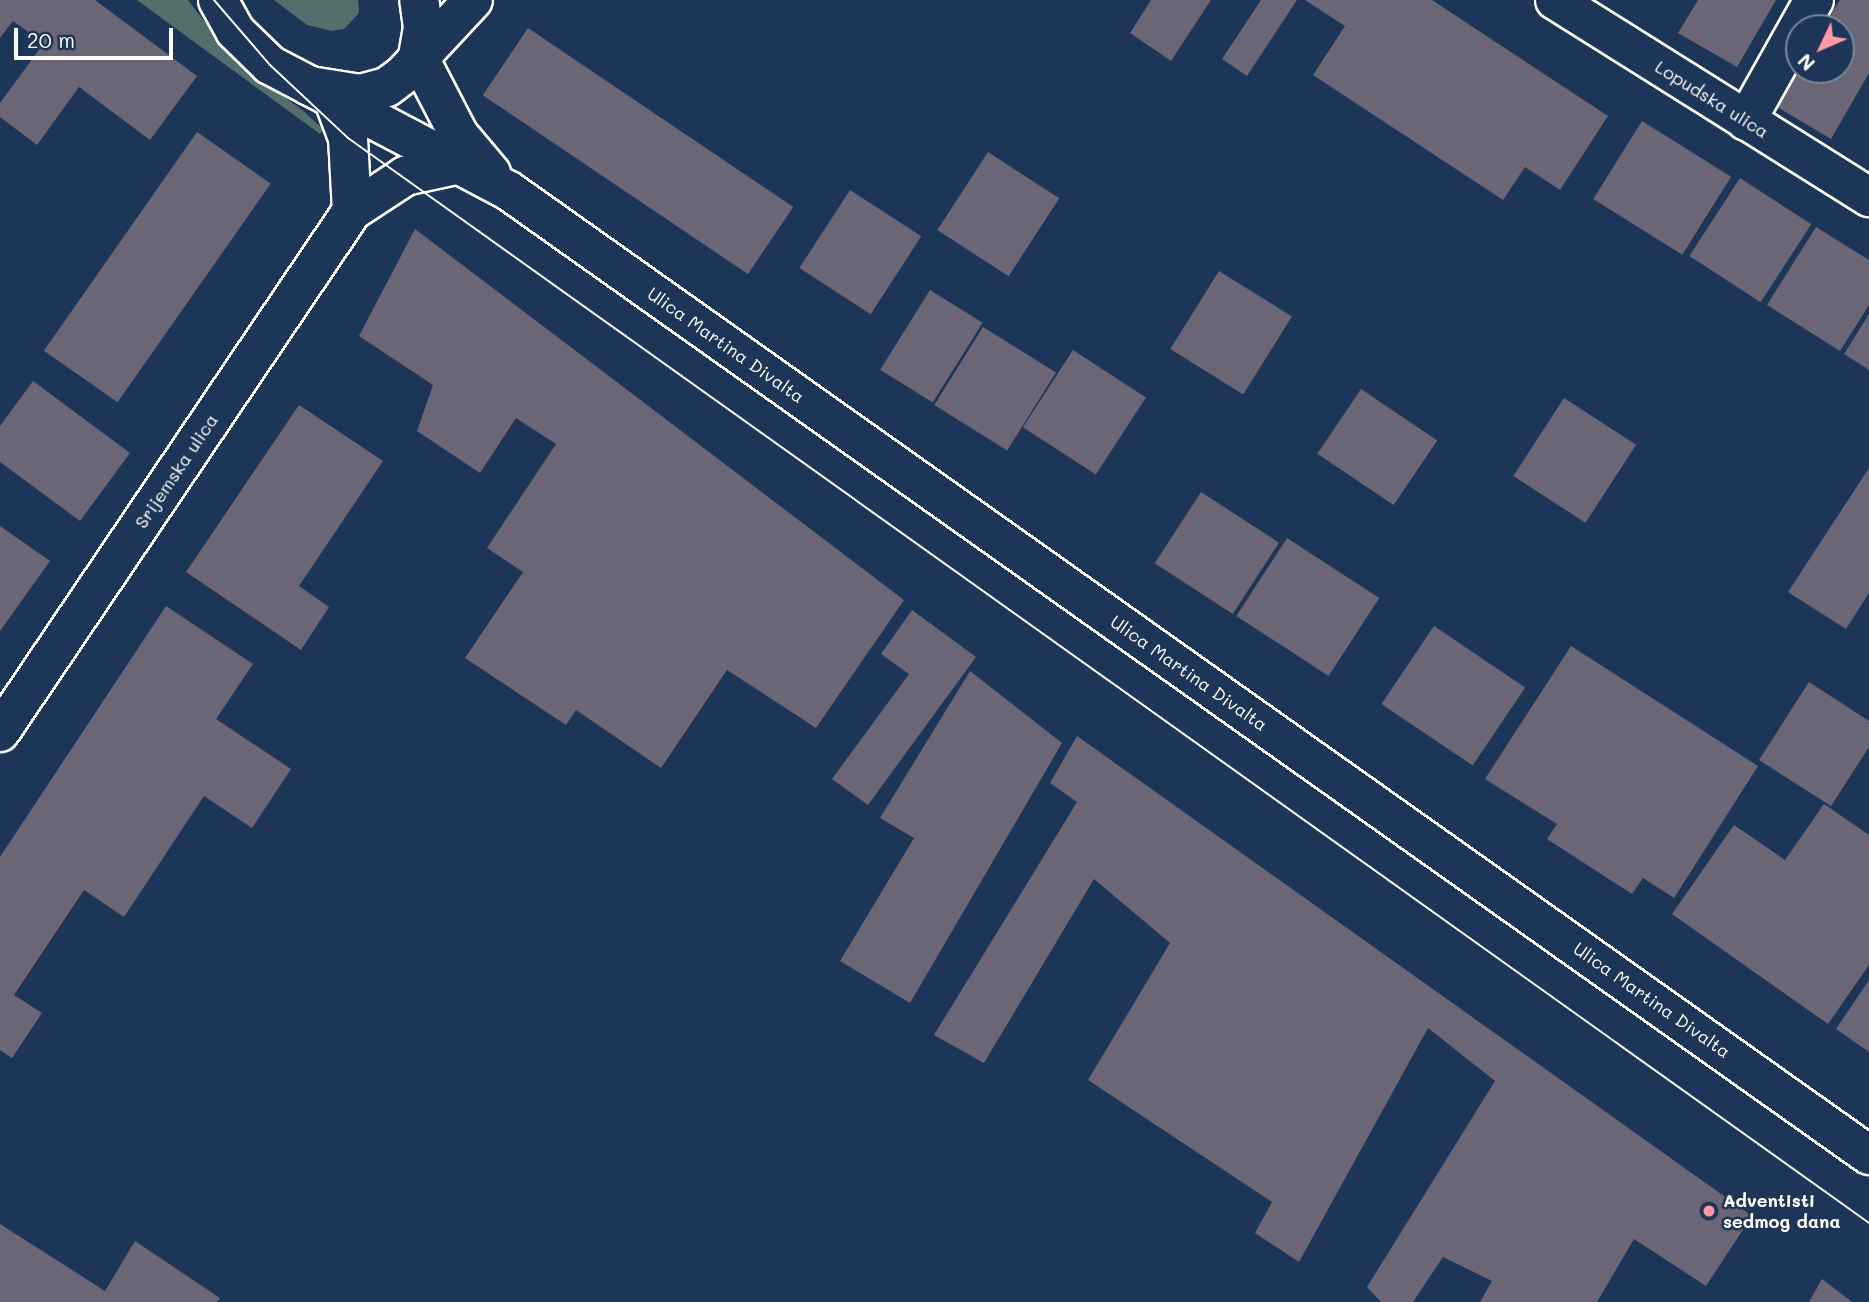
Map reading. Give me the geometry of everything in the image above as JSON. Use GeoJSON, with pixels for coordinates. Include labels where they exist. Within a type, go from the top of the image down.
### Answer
{"type":"FeatureCollection","features":[{"type":"Feature","properties":{"kind":"street","name":"Ulica Martina Divalta"},"geometry":{"type":"LineString","coordinates":[[205,0],[226,15],[270,65],[509,191],[1869,1155]]}},
{"type":"Feature","properties":{"kind":"street"},"geometry":{"type":"LineString","coordinates":[[418,56],[423,27],[419,0]]}},
{"type":"Feature","properties":{"kind":"street"},"geometry":{"type":"LineString","coordinates":[[322,92],[360,94],[387,87],[473,0]]}},
{"type":"Feature","properties":{"kind":"street","name":"Lopudska ulica"},"geometry":{"type":"LineString","coordinates":[[1555,0],[1869,197]]}},
{"type":"Feature","properties":{"kind":"street"},"geometry":{"type":"LineString","coordinates":[[1746,121],[1814,0]]}},
{"type":"Feature","properties":{"kind":"street","name":"Ulica Martina Divalta"},"geometry":{"type":"LineString","coordinates":[[418,56],[459,135],[509,191]]}},
{"type":"Feature","properties":{"kind":"street"},"geometry":{"type":"LineString","coordinates":[[322,92],[348,138],[352,211]]}},
{"type":"Feature","properties":{"kind":"street","name":"Srijemska ulica"},"geometry":{"type":"LineString","coordinates":[[0,732],[352,211],[405,176],[460,164]]}},
{"type":"Feature","properties":{"kind":"green space"},"geometry":{"type":"Polygon","coordinates":[[[137,0],[188,0],[236,63],[301,109],[323,129],[320,134],[137,0]]]}},
{"type":"Feature","properties":{"kind":"green space"},"geometry":{"type":"Polygon","coordinates":[[[274,0],[358,0],[359,13],[344,29],[332,31],[307,25],[274,0]]]}},
{"type":"Feature","properties":{"kind":"building"},"geometry":{"type":"Polygon","coordinates":[[[0,0],[95,0],[197,76],[150,140],[79,87],[37,145],[0,117],[0,103],[44,43],[13,21],[0,38],[0,0]]]}},
{"type":"Feature","properties":{"kind":"building"},"geometry":{"type":"Polygon","coordinates":[[[1151,0],[1211,0],[1171,61],[1130,33],[1151,0]]]}},
{"type":"Feature","properties":{"kind":"building"},"geometry":{"type":"Polygon","coordinates":[[[1261,0],[1297,0],[1247,76],[1222,59],[1261,0]]]}},
{"type":"Feature","properties":{"kind":"building"},"geometry":{"type":"Polygon","coordinates":[[[1305,0],[1432,0],[1608,116],[1560,190],[1525,167],[1503,200],[1313,75],[1345,26],[1305,0]]]}},
{"type":"Feature","properties":{"kind":"building"},"geometry":{"type":"Polygon","coordinates":[[[1698,0],[1776,0],[1737,67],[1678,33],[1698,0]]]}},
{"type":"Feature","properties":{"kind":"building"},"geometry":{"type":"Polygon","coordinates":[[[1840,0],[1869,0],[1869,73],[1831,139],[1777,107],[1791,84],[1855,84],[1855,14],[1832,14],[1840,0]]]}},
{"type":"Feature","properties":{"kind":"building"},"geometry":{"type":"Polygon","coordinates":[[[528,28],[793,207],[748,274],[483,95],[528,28]]]}},
{"type":"Feature","properties":{"kind":"building"},"geometry":{"type":"Polygon","coordinates":[[[1642,121],[1731,177],[1682,255],[1593,199],[1642,121]]]}},
{"type":"Feature","properties":{"kind":"building"},"geometry":{"type":"Polygon","coordinates":[[[197,132],[271,184],[118,402],[44,351],[197,132]]]}},
{"type":"Feature","properties":{"kind":"building"},"geometry":{"type":"Polygon","coordinates":[[[988,152],[1059,198],[1009,276],[937,230],[988,152]]]}},
{"type":"Feature","properties":{"kind":"building"},"geometry":{"type":"Polygon","coordinates":[[[1740,178],[1811,224],[1761,302],[1689,256],[1740,178]]]}},
{"type":"Feature","properties":{"kind":"building"},"geometry":{"type":"Polygon","coordinates":[[[850,190],[921,236],[871,314],[799,268],[850,190]]]}},
{"type":"Feature","properties":{"kind":"building"},"geometry":{"type":"Polygon","coordinates":[[[1816,227],[1869,260],[1869,305],[1840,351],[1767,305],[1816,227]]]}},
{"type":"Feature","properties":{"kind":"building"},"geometry":{"type":"Polygon","coordinates":[[[415,229],[904,600],[816,728],[727,670],[661,768],[576,710],[566,725],[465,658],[523,572],[487,548],[556,444],[516,418],[480,473],[417,431],[433,385],[359,336],[415,229]]]}},
{"type":"Feature","properties":{"kind":"building"},"geometry":{"type":"Polygon","coordinates":[[[1219,271],[1292,317],[1243,395],[1170,349],[1219,271]]]}},
{"type":"Feature","properties":{"kind":"building"},"geometry":{"type":"Polygon","coordinates":[[[930,290],[983,323],[933,403],[880,370],[930,290]]]}},
{"type":"Feature","properties":{"kind":"building"},"geometry":{"type":"Polygon","coordinates":[[[1869,314],[1869,370],[1844,354],[1869,314]]]}},
{"type":"Feature","properties":{"kind":"building"},"geometry":{"type":"Polygon","coordinates":[[[983,327],[1056,373],[1007,451],[934,405],[983,327]]]}},
{"type":"Feature","properties":{"kind":"building"},"geometry":{"type":"Polygon","coordinates":[[[1073,350],[1146,397],[1096,475],[1023,427],[1073,350]]]}},
{"type":"Feature","properties":{"kind":"building"},"geometry":{"type":"Polygon","coordinates":[[[33,381],[130,453],[80,521],[0,462],[0,426],[33,381]]]}},
{"type":"Feature","properties":{"kind":"building"},"geometry":{"type":"Polygon","coordinates":[[[1361,389],[1437,440],[1394,505],[1317,454],[1361,389]]]}},
{"type":"Feature","properties":{"kind":"building"},"geometry":{"type":"Polygon","coordinates":[[[1564,398],[1636,445],[1585,523],[1513,476],[1564,398]]]}},
{"type":"Feature","properties":{"kind":"building"},"geometry":{"type":"Polygon","coordinates":[[[299,405],[383,461],[299,586],[329,607],[301,650],[186,572],[299,405]]]}},
{"type":"Feature","properties":{"kind":"building"},"geometry":{"type":"Polygon","coordinates":[[[1869,468],[1869,593],[1846,629],[1788,592],[1869,468]]]}},
{"type":"Feature","properties":{"kind":"building"},"geometry":{"type":"Polygon","coordinates":[[[1201,492],[1279,543],[1233,614],[1155,563],[1201,492]]]}},
{"type":"Feature","properties":{"kind":"building"},"geometry":{"type":"Polygon","coordinates":[[[0,526],[50,561],[0,631],[0,526]]]}},
{"type":"Feature","properties":{"kind":"building"},"geometry":{"type":"Polygon","coordinates":[[[1287,538],[1379,598],[1329,676],[1236,616],[1287,538]]]}},
{"type":"Feature","properties":{"kind":"building"},"geometry":{"type":"Polygon","coordinates":[[[166,606],[253,664],[216,719],[291,769],[252,828],[204,796],[124,917],[84,890],[14,995],[42,1013],[12,1058],[0,1050],[0,857],[166,606]]]}},
{"type":"Feature","properties":{"kind":"building"},"geometry":{"type":"Polygon","coordinates":[[[912,610],[976,657],[868,805],[832,779],[909,674],[881,654],[912,610]]]}},
{"type":"Feature","properties":{"kind":"building"},"geometry":{"type":"Polygon","coordinates":[[[1434,626],[1525,688],[1473,765],[1381,704],[1434,626]]]}},
{"type":"Feature","properties":{"kind":"building"},"geometry":{"type":"Polygon","coordinates":[[[1571,646],[1758,766],[1674,898],[1643,878],[1632,894],[1547,839],[1557,824],[1485,779],[1571,646]]]}},
{"type":"Feature","properties":{"kind":"building"},"geometry":{"type":"Polygon","coordinates":[[[970,671],[1062,743],[910,1003],[840,961],[914,838],[880,818],[970,671]]]}},
{"type":"Feature","properties":{"kind":"building"},"geometry":{"type":"Polygon","coordinates":[[[1809,682],[1869,721],[1869,747],[1831,806],[1759,760],[1809,682]]]}},
{"type":"Feature","properties":{"kind":"building"},"geometry":{"type":"Polygon","coordinates":[[[1077,736],[1752,1216],[1706,1286],[1634,1239],[1597,1302],[1480,1302],[1492,1281],[1443,1257],[1413,1302],[1381,1302],[1367,1287],[1495,1081],[1428,1028],[1299,1262],[1255,1233],[1272,1202],[1088,1080],[1170,943],[1094,879],[984,1063],[934,1035],[1077,802],[1050,783],[1077,736]]]}},
{"type":"Feature","properties":{"kind":"building"},"geometry":{"type":"Polygon","coordinates":[[[1824,804],[1869,835],[1869,965],[1828,1024],[1672,914],[1734,825],[1785,860],[1824,804]]]}},
{"type":"Feature","properties":{"kind":"building"},"geometry":{"type":"Polygon","coordinates":[[[1869,980],[1869,1052],[1836,1029],[1869,980]]]}},
{"type":"Feature","properties":{"kind":"building"},"geometry":{"type":"Polygon","coordinates":[[[0,1224],[105,1291],[135,1241],[220,1298],[217,1302],[0,1302],[0,1224]]]}},
{"type":"Feature","properties":{"kind":"building"},"geometry":{"type":"Polygon","coordinates":[[[1822,1279],[1852,1302],[1809,1302],[1822,1279]]]}},
{"type":"Feature","properties":{"kind":"tram line"},"geometry":{"type":"LineString","coordinates":[[214,0],[270,65],[348,138],[1869,1223]]}},
{"type":"Feature","properties":{"kind":"place","name":"Adventisti sedmog dana"},"geometry":{"type":"Point","coordinates":[1709,1211]}}]}
